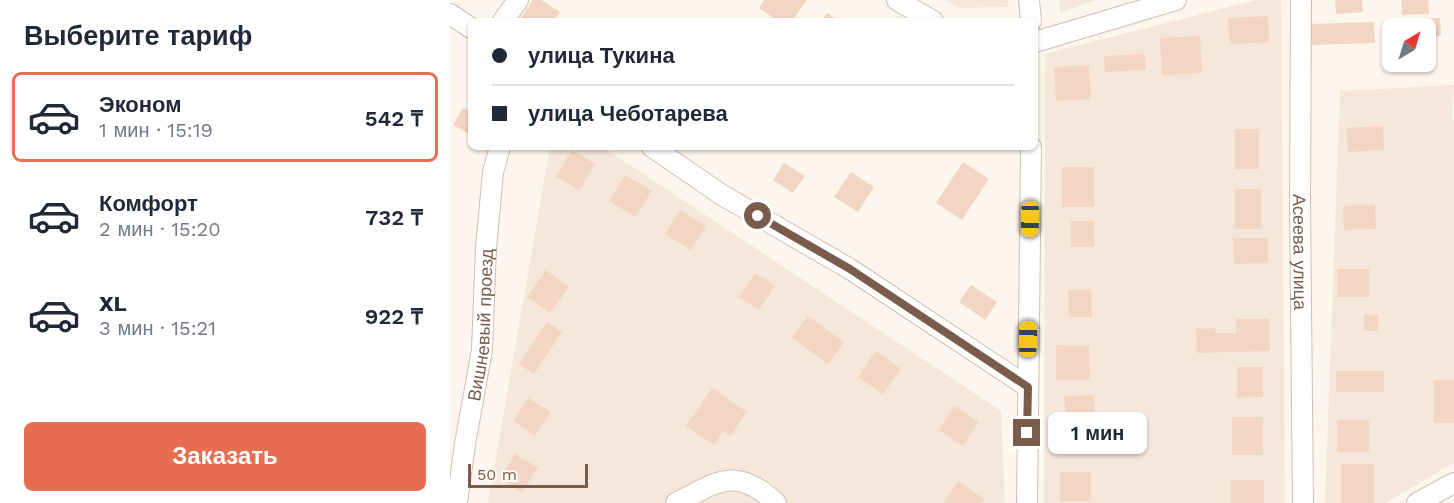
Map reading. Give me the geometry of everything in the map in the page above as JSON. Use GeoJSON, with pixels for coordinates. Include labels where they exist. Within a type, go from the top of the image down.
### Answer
{"type":"FeatureCollection","features":[{"type":"Feature","properties":{"kind":"street"},"geometry":{"type":"LineString","coordinates":[[505,18],[518,0]]}},
{"type":"Feature","properties":{"kind":"street"},"geometry":{"type":"LineString","coordinates":[[897,0],[928,18]]}},
{"type":"Feature","properties":{"kind":"street"},"geometry":{"type":"LineString","coordinates":[[1029,0],[1031,18]]}},
{"type":"Feature","properties":{"kind":"street"},"geometry":{"type":"LineString","coordinates":[[1038,41],[1176,0]]}},
{"type":"Feature","properties":{"kind":"street","name":"Асеева улица"},"geometry":{"type":"LineString","coordinates":[[1301,0],[1300,202],[1304,503]]}},
{"type":"Feature","properties":{"kind":"street"},"geometry":{"type":"LineString","coordinates":[[450,14],[468,26]]}},
{"type":"Feature","properties":{"kind":"street","name":"Вишневый проезд"},"geometry":{"type":"LineString","coordinates":[[457,503],[482,350],[486,248],[493,172],[499,150]]}},
{"type":"Feature","properties":{"kind":"street"},"geometry":{"type":"LineString","coordinates":[[656,150],[722,195],[850,269],[1028,387]]}},
{"type":"Feature","properties":{"kind":"street"},"geometry":{"type":"LineString","coordinates":[[1027,503],[1031,150]]}},
{"type":"Feature","properties":{"kind":"street"},"geometry":{"type":"LineString","coordinates":[[676,503],[720,480],[747,481],[776,503]]}},
{"type":"Feature","properties":{"kind":"street"},"geometry":{"type":"LineString","coordinates":[[1417,503],[1454,483]]}},
{"type":"Feature","properties":{"kind":"shaded area"},"geometry":{"type":"Polygon","coordinates":[[[946,0],[1008,0],[1008,7],[959,8],[946,0]]]}},
{"type":"Feature","properties":{"kind":"shaded area"},"geometry":{"type":"Polygon","coordinates":[[[1059,0],[1096,0],[1060,13],[1059,0]]]}},
{"type":"Feature","properties":{"kind":"shaded area"},"geometry":{"type":"Polygon","coordinates":[[[1256,0],[1281,0],[1285,503],[1044,503],[1045,54],[1256,0]]]}},
{"type":"Feature","properties":{"kind":"shaded area"},"geometry":{"type":"Polygon","coordinates":[[[1454,85],[1452,119],[1454,120],[1454,463],[1385,503],[1325,503],[1340,91],[1454,85]]]}},
{"type":"Feature","properties":{"kind":"shaded area"},"geometry":{"type":"Polygon","coordinates":[[[549,150],[608,150],[1001,411],[1005,503],[488,503],[549,150]]]}},
{"type":"Feature","properties":{"kind":"building"},"geometry":{"type":"Polygon","coordinates":[[[533,0],[541,0],[560,12],[556,18],[521,18],[533,0]]]}},
{"type":"Feature","properties":{"kind":"building"},"geometry":{"type":"Polygon","coordinates":[[[764,0],[807,0],[794,18],[774,18],[759,8],[764,0]]]}},
{"type":"Feature","properties":{"kind":"building"},"geometry":{"type":"Polygon","coordinates":[[[1335,0],[1362,0],[1363,12],[1336,14],[1335,0]]]}},
{"type":"Feature","properties":{"kind":"building"},"geometry":{"type":"Polygon","coordinates":[[[1401,0],[1428,0],[1429,14],[1402,15],[1401,0]]]}},
{"type":"Feature","properties":{"kind":"building"},"geometry":{"type":"Polygon","coordinates":[[[827,13],[834,18],[824,18],[827,13]]]}},
{"type":"Feature","properties":{"kind":"building"},"geometry":{"type":"Polygon","coordinates":[[[1268,16],[1269,42],[1230,44],[1228,18],[1268,16]]]}},
{"type":"Feature","properties":{"kind":"building"},"geometry":{"type":"Polygon","coordinates":[[[1436,18],[1440,18],[1441,36],[1436,36],[1436,18]]]}},
{"type":"Feature","properties":{"kind":"building"},"geometry":{"type":"Polygon","coordinates":[[[1374,22],[1375,43],[1310,45],[1309,24],[1374,22]]]}},
{"type":"Feature","properties":{"kind":"building"},"geometry":{"type":"Polygon","coordinates":[[[1200,36],[1202,73],[1162,75],[1160,38],[1200,36]]]}},
{"type":"Feature","properties":{"kind":"building"},"geometry":{"type":"Polygon","coordinates":[[[1145,54],[1146,70],[1105,72],[1104,56],[1145,54]]]}},
{"type":"Feature","properties":{"kind":"building"},"geometry":{"type":"Polygon","coordinates":[[[1089,65],[1091,99],[1056,101],[1054,67],[1089,65]]]}},
{"type":"Feature","properties":{"kind":"building"},"geometry":{"type":"Polygon","coordinates":[[[463,108],[468,110],[468,133],[453,125],[463,108]]]}},
{"type":"Feature","properties":{"kind":"building"},"geometry":{"type":"Polygon","coordinates":[[[1383,126],[1384,150],[1348,152],[1346,128],[1383,126]]]}},
{"type":"Feature","properties":{"kind":"building"},"geometry":{"type":"Polygon","coordinates":[[[1235,129],[1259,129],[1259,169],[1235,169],[1235,129]]]}},
{"type":"Feature","properties":{"kind":"building"},"geometry":{"type":"Polygon","coordinates":[[[572,150],[595,164],[579,191],[556,176],[572,150]]]}},
{"type":"Feature","properties":{"kind":"building"},"geometry":{"type":"Polygon","coordinates":[[[963,162],[989,179],[962,220],[936,203],[963,162]]]}},
{"type":"Feature","properties":{"kind":"building"},"geometry":{"type":"Polygon","coordinates":[[[784,163],[805,176],[793,193],[773,180],[784,163]]]}},
{"type":"Feature","properties":{"kind":"building"},"geometry":{"type":"Polygon","coordinates":[[[1062,167],[1094,167],[1094,207],[1062,207],[1062,167]]]}},
{"type":"Feature","properties":{"kind":"building"},"geometry":{"type":"Polygon","coordinates":[[[851,172],[874,187],[858,212],[834,197],[851,172]]]}},
{"type":"Feature","properties":{"kind":"building"},"geometry":{"type":"Polygon","coordinates":[[[625,175],[652,191],[635,217],[609,201],[625,175]]]}},
{"type":"Feature","properties":{"kind":"building"},"geometry":{"type":"Polygon","coordinates":[[[1235,189],[1261,189],[1261,229],[1235,229],[1235,189]]]}},
{"type":"Feature","properties":{"kind":"building"},"geometry":{"type":"Polygon","coordinates":[[[1375,205],[1376,229],[1344,230],[1343,206],[1375,205]]]}},
{"type":"Feature","properties":{"kind":"building"},"geometry":{"type":"Polygon","coordinates":[[[680,210],[706,226],[691,250],[665,234],[680,210]]]}},
{"type":"Feature","properties":{"kind":"building"},"geometry":{"type":"Polygon","coordinates":[[[1071,221],[1094,221],[1094,247],[1071,247],[1071,221]]]}},
{"type":"Feature","properties":{"kind":"building"},"geometry":{"type":"Polygon","coordinates":[[[1233,238],[1268,238],[1268,263],[1234,264],[1233,238]]]}},
{"type":"Feature","properties":{"kind":"building"},"geometry":{"type":"Polygon","coordinates":[[[1337,269],[1369,269],[1369,297],[1337,297],[1337,269]]]}},
{"type":"Feature","properties":{"kind":"building"},"geometry":{"type":"Polygon","coordinates":[[[546,270],[569,287],[550,313],[527,297],[546,270]]]}},
{"type":"Feature","properties":{"kind":"building"},"geometry":{"type":"Polygon","coordinates":[[[755,273],[775,286],[759,310],[739,297],[755,273]]]}},
{"type":"Feature","properties":{"kind":"building"},"geometry":{"type":"Polygon","coordinates":[[[971,285],[997,302],[985,320],[959,302],[971,285]]]}},
{"type":"Feature","properties":{"kind":"building"},"geometry":{"type":"Polygon","coordinates":[[[1091,289],[1092,317],[1069,317],[1068,290],[1091,289]]]}},
{"type":"Feature","properties":{"kind":"building"},"geometry":{"type":"Polygon","coordinates":[[[1378,314],[1378,331],[1364,331],[1364,315],[1378,314]]]}},
{"type":"Feature","properties":{"kind":"building"},"geometry":{"type":"Polygon","coordinates":[[[808,316],[844,342],[828,364],[792,338],[808,316]]]}},
{"type":"Feature","properties":{"kind":"building"},"geometry":{"type":"Polygon","coordinates":[[[1236,319],[1269,319],[1270,351],[1197,353],[1196,329],[1215,328],[1216,333],[1236,333],[1236,319]]]}},
{"type":"Feature","properties":{"kind":"building"},"geometry":{"type":"Polygon","coordinates":[[[547,322],[562,332],[534,374],[519,364],[547,322]]]}},
{"type":"Feature","properties":{"kind":"building"},"geometry":{"type":"Polygon","coordinates":[[[1056,345],[1089,346],[1090,380],[1056,380],[1056,345]]]}},
{"type":"Feature","properties":{"kind":"building"},"geometry":{"type":"Polygon","coordinates":[[[876,351],[901,369],[883,394],[858,377],[876,351]]]}},
{"type":"Feature","properties":{"kind":"building"},"geometry":{"type":"Polygon","coordinates":[[[1237,367],[1263,367],[1263,397],[1237,398],[1237,367]]]}},
{"type":"Feature","properties":{"kind":"building"},"geometry":{"type":"Polygon","coordinates":[[[1336,371],[1384,371],[1384,392],[1336,392],[1336,371]]]}},
{"type":"Feature","properties":{"kind":"building"},"geometry":{"type":"Polygon","coordinates":[[[1434,380],[1454,380],[1454,423],[1434,423],[1434,380]]]}},
{"type":"Feature","properties":{"kind":"building"},"geometry":{"type":"Polygon","coordinates":[[[712,388],[747,412],[730,436],[723,431],[714,445],[686,426],[712,388]]]}},
{"type":"Feature","properties":{"kind":"building"},"geometry":{"type":"Polygon","coordinates":[[[1094,395],[1095,420],[1066,421],[1064,396],[1094,395]]]}},
{"type":"Feature","properties":{"kind":"building"},"geometry":{"type":"Polygon","coordinates":[[[528,398],[551,412],[535,436],[513,421],[528,398]]]}},
{"type":"Feature","properties":{"kind":"building"},"geometry":{"type":"Polygon","coordinates":[[[954,406],[978,422],[963,446],[939,430],[954,406]]]}},
{"type":"Feature","properties":{"kind":"building"},"geometry":{"type":"Polygon","coordinates":[[[1232,417],[1263,417],[1263,455],[1232,455],[1232,417]]]}},
{"type":"Feature","properties":{"kind":"building"},"geometry":{"type":"Polygon","coordinates":[[[1337,420],[1369,420],[1369,452],[1337,452],[1337,420]]]}},
{"type":"Feature","properties":{"kind":"building"},"geometry":{"type":"Polygon","coordinates":[[[515,454],[538,468],[522,492],[500,478],[515,454]]]}},
{"type":"Feature","properties":{"kind":"building"},"geometry":{"type":"Polygon","coordinates":[[[1341,464],[1374,464],[1374,503],[1341,503],[1341,464]]]}},
{"type":"Feature","properties":{"kind":"building"},"geometry":{"type":"Polygon","coordinates":[[[1060,472],[1091,472],[1091,501],[1060,501],[1060,472]]]}},
{"type":"Feature","properties":{"kind":"building"},"geometry":{"type":"Polygon","coordinates":[[[1231,480],[1264,480],[1264,503],[1231,503],[1231,480]]]}},
{"type":"Feature","properties":{"kind":"building"},"geometry":{"type":"Polygon","coordinates":[[[958,481],[984,499],[981,503],[944,503],[958,481]]]}},
{"type":"Feature","properties":{"kind":"route"},"geometry":{"type":"LineString","coordinates":[[758,216],[850,269],[1028,387],[1027,433]]}}]}
